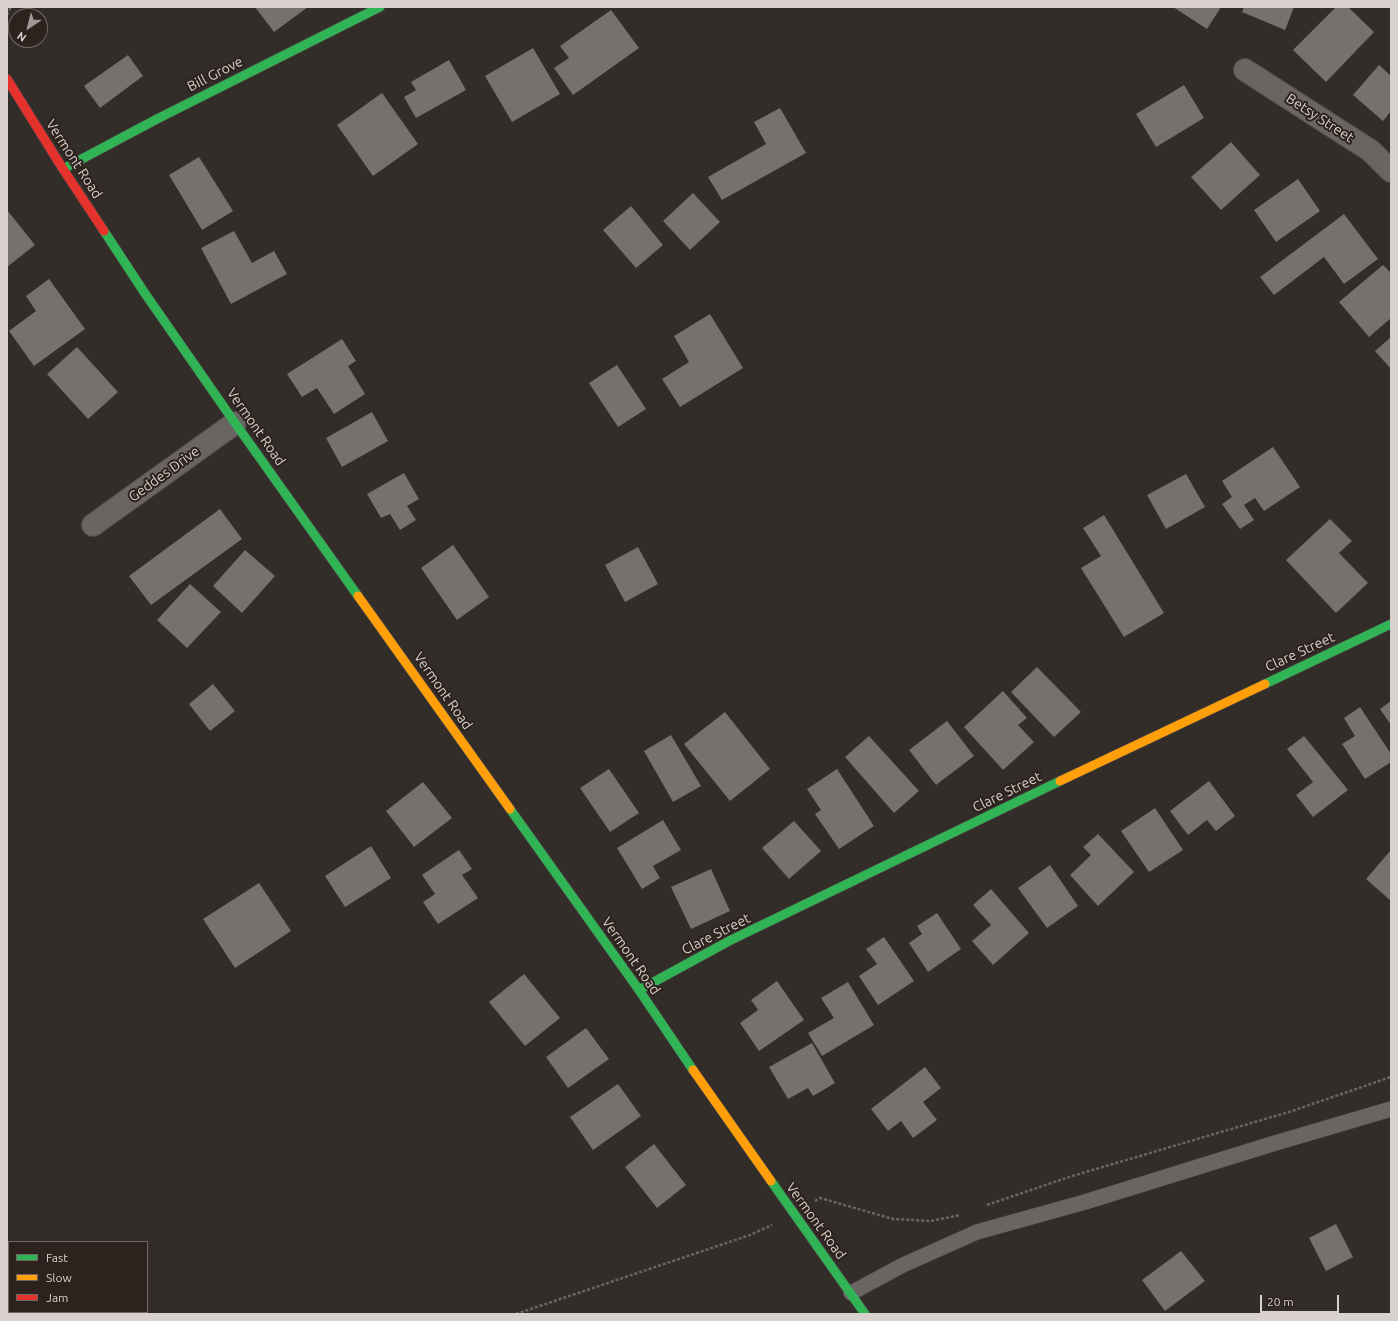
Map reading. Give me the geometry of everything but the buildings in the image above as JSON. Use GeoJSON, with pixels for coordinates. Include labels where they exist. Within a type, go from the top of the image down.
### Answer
{"type":"FeatureCollection","features":[{"type":"Feature","properties":{"kind":"street","name":"Bill Grove"},"geometry":{"type":"LineString","coordinates":[[63,169],[164,115],[380,7]]}},
{"type":"Feature","properties":{"kind":"street","name":"Betsy Street"},"geometry":{"type":"LineString","coordinates":[[1245,70],[1371,151],[1391,171]]}},
{"type":"Feature","properties":{"kind":"street","name":"Vermont Road"},"geometry":{"type":"LineString","coordinates":[[7,79],[63,169],[144,292],[235,423],[639,990],[707,1091],[865,1314]]}},
{"type":"Feature","properties":{"kind":"street","name":"Geddes Drive"},"geometry":{"type":"LineString","coordinates":[[93,525],[235,423]]}},
{"type":"Feature","properties":{"kind":"street","name":"Clare Street"},"geometry":{"type":"LineString","coordinates":[[639,990],[738,937],[1168,729],[1391,624]]}},
{"type":"Feature","properties":{"kind":"lane"},"geometry":{"type":"LineString","coordinates":[[851,1293],[903,1265],[977,1232],[1085,1202],[1391,1109]]}},
{"type":"Feature","properties":{"kind":"path"},"geometry":{"type":"LineString","coordinates":[[7,15],[11,7]]}},
{"type":"Feature","properties":{"kind":"path"},"geometry":{"type":"LineString","coordinates":[[981,1207],[1069,1177],[1292,1111],[1391,1077]]}},
{"type":"Feature","properties":{"kind":"path"},"geometry":{"type":"LineString","coordinates":[[813,1201],[820,1198],[894,1219],[931,1221],[966,1212]]}},
{"type":"Feature","properties":{"kind":"path"},"geometry":{"type":"LineString","coordinates":[[516,1314],[750,1235],[774,1224]]}},
{"type":"Feature","properties":{"kind":"traffic: fast"},"geometry":{"type":"LineString","coordinates":[[63,169],[157,119],[380,7]]}},
{"type":"Feature","properties":{"kind":"traffic: fast"},"geometry":{"type":"LineString","coordinates":[[104,231],[144,292],[235,423],[358,596]]}},
{"type":"Feature","properties":{"kind":"traffic: fast"},"geometry":{"type":"LineString","coordinates":[[1265,684],[1391,624]]}},
{"type":"Feature","properties":{"kind":"traffic: fast"},"geometry":{"type":"LineString","coordinates":[[639,990],[731,940],[1060,781]]}},
{"type":"Feature","properties":{"kind":"traffic: fast"},"geometry":{"type":"LineString","coordinates":[[510,809],[639,990],[693,1070]]}},
{"type":"Feature","properties":{"kind":"traffic: fast"},"geometry":{"type":"LineString","coordinates":[[771,1181],[865,1314]]}},
{"type":"Feature","properties":{"kind":"traffic: slow"},"geometry":{"type":"LineString","coordinates":[[358,596],[510,809]]}},
{"type":"Feature","properties":{"kind":"traffic: slow"},"geometry":{"type":"LineString","coordinates":[[1060,781],[1265,684]]}},
{"type":"Feature","properties":{"kind":"traffic: slow"},"geometry":{"type":"LineString","coordinates":[[693,1070],[771,1181]]}},
{"type":"Feature","properties":{"kind":"traffic: jam"},"geometry":{"type":"LineString","coordinates":[[7,79],[63,169],[104,231]]}}]}
